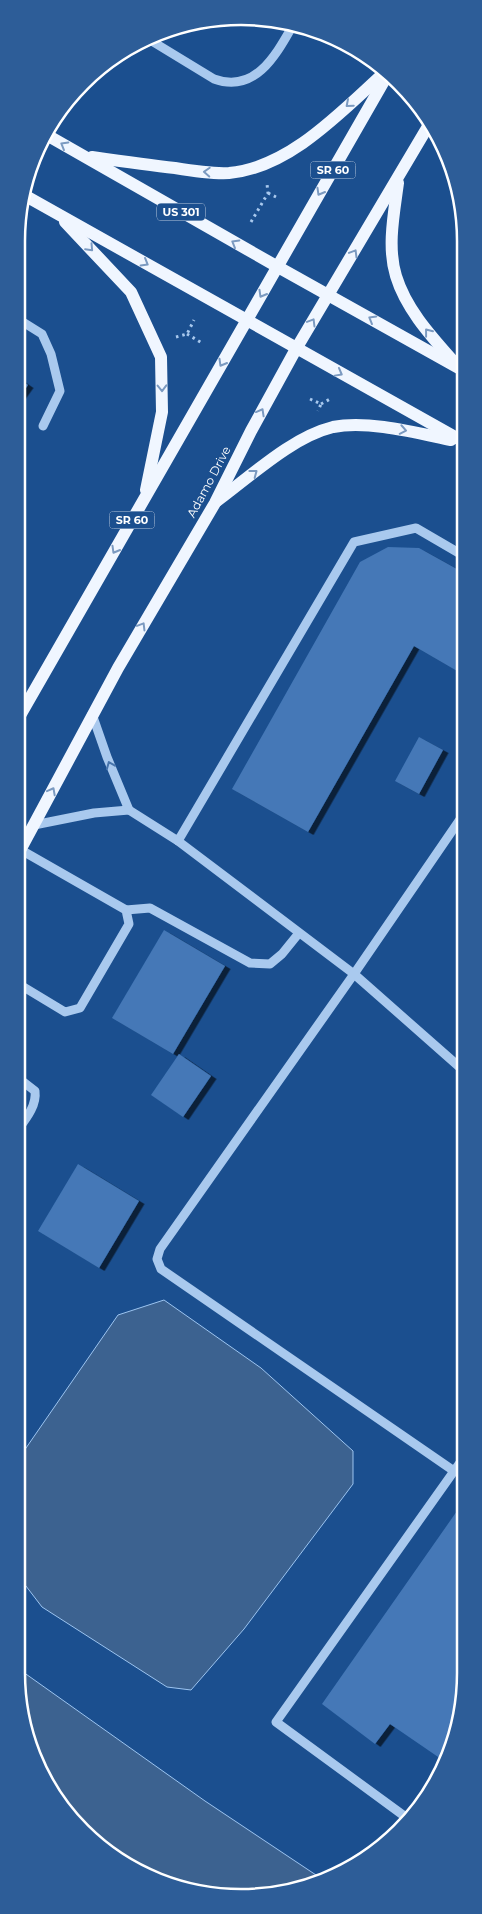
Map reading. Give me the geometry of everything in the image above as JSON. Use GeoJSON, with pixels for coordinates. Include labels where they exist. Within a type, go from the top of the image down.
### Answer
{"type":"FeatureCollection","features":[{"type":"Feature","properties":{"kind":"main road"},"geometry":{"type":"LineString","coordinates":[[84,156],[199,172],[229,173],[262,165],[280,157],[309,138],[381,78]]}},
{"type":"Feature","properties":{"kind":"main road","name":"SR 60"},"geometry":{"type":"LineString","coordinates":[[25,707],[278,267],[383,79]]}},
{"type":"Feature","properties":{"kind":"main road","name":"Adamo Drive"},"geometry":{"type":"LineString","coordinates":[[25,842],[92,714],[216,503],[251,432],[296,349],[426,130]]}},
{"type":"Feature","properties":{"kind":"main road","name":"US 301"},"geometry":{"type":"LineString","coordinates":[[51,138],[457,367]]}},
{"type":"Feature","properties":{"kind":"main road"},"geometry":{"type":"LineString","coordinates":[[398,179],[392,228],[392,256],[395,275],[405,297],[428,332],[457,364]]}},
{"type":"Feature","properties":{"kind":"main road"},"geometry":{"type":"LineString","coordinates":[[29,198],[457,438]]}},
{"type":"Feature","properties":{"kind":"main road"},"geometry":{"type":"LineString","coordinates":[[57,212],[132,292],[161,357],[162,412],[143,502]]}},
{"type":"Feature","properties":{"kind":"main road"},"geometry":{"type":"LineString","coordinates":[[216,503],[297,442],[320,431],[336,427],[375,427],[397,429],[457,441]]}},
{"type":"Feature","properties":{"kind":"lane"},"geometry":{"type":"LineString","coordinates":[[154,43],[214,79],[223,82],[237,81],[259,74],[282,46],[290,31]]}},
{"type":"Feature","properties":{"kind":"lane"},"geometry":{"type":"LineString","coordinates":[[25,323],[42,334],[51,354],[60,391],[43,426]]}},
{"type":"Feature","properties":{"kind":"lane"},"geometry":{"type":"LineString","coordinates":[[178,841],[354,542],[416,528],[457,552]]}},
{"type":"Feature","properties":{"kind":"lane"},"geometry":{"type":"LineString","coordinates":[[92,714],[129,810],[178,841],[354,974],[457,1065]]}},
{"type":"Feature","properties":{"kind":"lane"},"geometry":{"type":"LineString","coordinates":[[34,825],[94,813],[129,810]]}},
{"type":"Feature","properties":{"kind":"lane"},"geometry":{"type":"LineString","coordinates":[[454,1471],[162,1269],[157,1259],[160,1249],[354,974],[457,821]]}},
{"type":"Feature","properties":{"kind":"lane"},"geometry":{"type":"LineString","coordinates":[[25,856],[126,910],[150,908],[250,963],[270,964],[282,954],[299,932]]}},
{"type":"Feature","properties":{"kind":"lane"},"geometry":{"type":"LineString","coordinates":[[25,988],[65,1012],[80,1008],[129,924],[126,910]]}},
{"type":"Feature","properties":{"kind":"lane"},"geometry":{"type":"LineString","coordinates":[[25,1083],[35,1091],[36,1099],[25,1121]]}},
{"type":"Feature","properties":{"kind":"lane"},"geometry":{"type":"LineString","coordinates":[[403,1815],[276,1722],[457,1467]]}},
{"type":"Feature","properties":{"kind":"path"},"geometry":{"type":"LineString","coordinates":[[251,222],[268,193],[267,184]]}},
{"type":"Feature","properties":{"kind":"path"},"geometry":{"type":"LineString","coordinates":[[268,193],[276,197]]}},
{"type":"Feature","properties":{"kind":"path"},"geometry":{"type":"LineString","coordinates":[[176,338],[187,334],[194,320]]}},
{"type":"Feature","properties":{"kind":"path"},"geometry":{"type":"LineString","coordinates":[[187,334],[202,343]]}},
{"type":"Feature","properties":{"kind":"path"},"geometry":{"type":"LineString","coordinates":[[315,416],[321,404],[332,398]]}},
{"type":"Feature","properties":{"kind":"path"},"geometry":{"type":"LineString","coordinates":[[310,399],[321,404]]}},
{"type":"Feature","properties":{"kind":"water"},"geometry":{"type":"Polygon","coordinates":[[[164,1300],[261,1368],[353,1451],[353,1484],[244,1629],[191,1690],[167,1687],[42,1607],[25,1585],[25,1449],[118,1315],[164,1300]]]}},
{"type":"Feature","properties":{"kind":"water"},"geometry":{"type":"Polygon","coordinates":[[[25,1673],[205,1801],[317,1876],[283,1885],[255,1889],[227,1889],[199,1885],[172,1878],[145,1867],[121,1853],[88,1826],[61,1793],[47,1769],[32,1729],[25,1687],[25,1673]]]}},
{"type":"Feature","properties":{"kind":"building"},"geometry":{"type":"Polygon","coordinates":[[[388,547],[419,548],[457,569],[457,671],[414,646],[308,832],[232,789],[360,562],[388,547]]]}},
{"type":"Feature","properties":{"kind":"building"},"geometry":{"type":"Polygon","coordinates":[[[419,737],[443,750],[419,794],[395,781],[419,737]]]}},
{"type":"Feature","properties":{"kind":"building"},"geometry":{"type":"Polygon","coordinates":[[[164,930],[225,966],[173,1054],[112,1018],[164,930]]]}},
{"type":"Feature","properties":{"kind":"building"},"geometry":{"type":"Polygon","coordinates":[[[179,1054],[211,1076],[183,1117],[151,1095],[179,1054]]]}},
{"type":"Feature","properties":{"kind":"building"},"geometry":{"type":"Polygon","coordinates":[[[78,1164],[139,1201],[99,1268],[38,1231],[78,1164]]]}},
{"type":"Feature","properties":{"kind":"building"},"geometry":{"type":"Polygon","coordinates":[[[457,1511],[457,1687],[450,1729],[440,1758],[390,1724],[375,1744],[322,1704],[457,1511]]]}}]}
